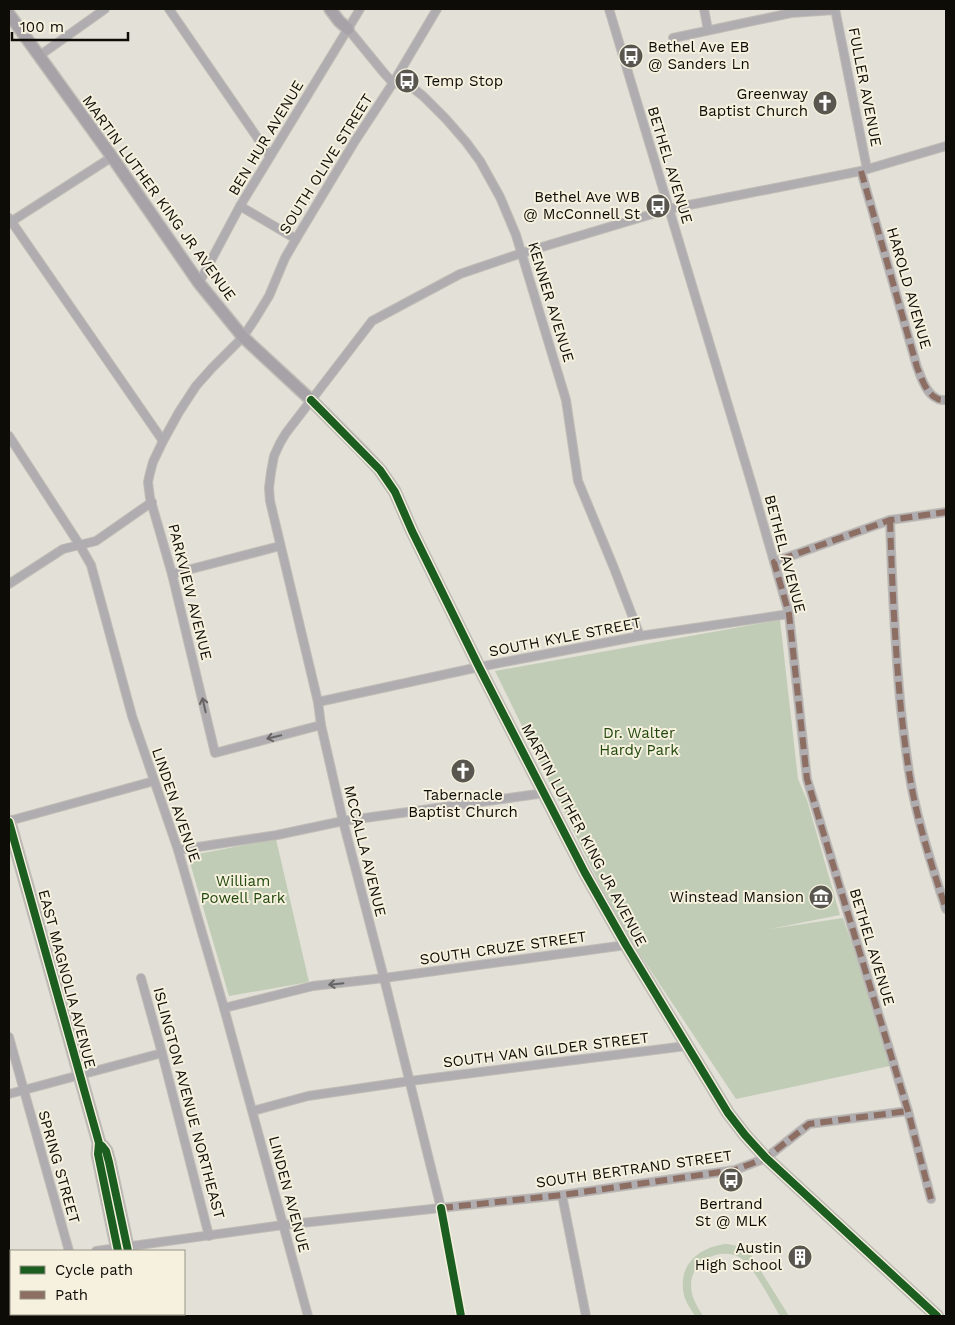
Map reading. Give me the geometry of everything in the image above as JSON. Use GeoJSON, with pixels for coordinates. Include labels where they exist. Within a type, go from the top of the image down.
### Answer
{"type":"FeatureCollection","features":[{"type":"Feature","properties":{"kind":"main road"},"geometry":{"type":"LineString","coordinates":[[330,9],[348,29]]}},
{"type":"Feature","properties":{"kind":"main road","name":"MARTIN LUTHER KING JR AVENUE"},"geometry":{"type":"LineString","coordinates":[[9,14],[112,157],[199,283],[243,337],[311,400],[374,464],[395,492],[479,667],[585,873],[728,1114],[745,1136],[766,1158],[937,1316]]}},
{"type":"Feature","properties":{"kind":"main road","name":"EAST MAGNOLIA AVENUE"},"geometry":{"type":"LineString","coordinates":[[9,822],[99,1143],[106,1151],[109,1162],[123,1250]]}},
{"type":"Feature","properties":{"kind":"street"},"geometry":{"type":"LineString","coordinates":[[38,56],[105,9]]}},
{"type":"Feature","properties":{"kind":"street"},"geometry":{"type":"LineString","coordinates":[[169,9],[270,156]]}},
{"type":"Feature","properties":{"kind":"street","name":"BEN HUR AVENUE"},"geometry":{"type":"LineString","coordinates":[[199,283],[240,206],[360,9]]}},
{"type":"Feature","properties":{"kind":"street","name":"SOUTH OLIVE STREET"},"geometry":{"type":"LineString","coordinates":[[243,337],[268,296],[296,239],[437,9]]}},
{"type":"Feature","properties":{"kind":"street","name":"BETHEL AVENUE"},"geometry":{"type":"LineString","coordinates":[[608,9],[789,614],[807,779],[908,1111],[931,1199]]}},
{"type":"Feature","properties":{"kind":"street"},"geometry":{"type":"LineString","coordinates":[[704,9],[708,30]]}},
{"type":"Feature","properties":{"kind":"street"},"geometry":{"type":"LineString","coordinates":[[673,38],[790,11],[835,9]]}},
{"type":"Feature","properties":{"kind":"street","name":"FULLER AVENUE"},"geometry":{"type":"LineString","coordinates":[[835,9],[864,170]]}},
{"type":"Feature","properties":{"kind":"street","name":"KENNER AVENUE"},"geometry":{"type":"LineString","coordinates":[[348,29],[393,82],[409,85],[446,119],[480,161],[500,197],[522,253],[566,400],[578,481],[640,636]]}},
{"type":"Feature","properties":{"kind":"street","name":"MCCALLA AVENUE"},"geometry":{"type":"LineString","coordinates":[[461,1316],[441,1208],[343,821],[321,725],[318,702],[280,546],[269,494],[274,456],[286,433],[372,321],[460,274],[522,253],[669,209],[864,170],[946,146]]}},
{"type":"Feature","properties":{"kind":"street"},"geometry":{"type":"LineString","coordinates":[[112,157],[10,221],[163,441]]}},
{"type":"Feature","properties":{"kind":"street","name":"HAROLD AVENUE"},"geometry":{"type":"LineString","coordinates":[[864,170],[917,367],[923,382],[930,392],[937,398],[946,400]]}},
{"type":"Feature","properties":{"kind":"street"},"geometry":{"type":"LineString","coordinates":[[240,206],[296,239]]}},
{"type":"Feature","properties":{"kind":"street","name":"PARKVIEW AVENUE"},"geometry":{"type":"LineString","coordinates":[[243,337],[196,386],[179,412],[155,457],[150,473],[149,490],[172,574],[215,752],[321,725]]}},
{"type":"Feature","properties":{"kind":"street","name":"LINDEN AVENUE"},"geometry":{"type":"LineString","coordinates":[[9,436],[89,560],[132,716],[178,850],[224,1008],[308,1316]]}},
{"type":"Feature","properties":{"kind":"street"},"geometry":{"type":"LineString","coordinates":[[9,584],[63,548],[96,541],[152,502]]}},
{"type":"Feature","properties":{"kind":"street"},"geometry":{"type":"LineString","coordinates":[[774,562],[890,520],[946,512]]}},
{"type":"Feature","properties":{"kind":"street"},"geometry":{"type":"LineString","coordinates":[[890,520],[894,618],[904,740],[919,819],[946,909]]}},
{"type":"Feature","properties":{"kind":"street"},"geometry":{"type":"LineString","coordinates":[[172,574],[280,546]]}},
{"type":"Feature","properties":{"kind":"street","name":"SOUTH KYLE STREET"},"geometry":{"type":"LineString","coordinates":[[318,702],[479,667],[640,636],[789,614]]}},
{"type":"Feature","properties":{"kind":"street"},"geometry":{"type":"LineString","coordinates":[[9,822],[154,781]]}},
{"type":"Feature","properties":{"kind":"street"},"geometry":{"type":"LineString","coordinates":[[178,850],[277,835],[343,821],[545,794]]}},
{"type":"Feature","properties":{"kind":"street","name":"SOUTH CRUZE STREET"},"geometry":{"type":"LineString","coordinates":[[224,1008],[313,986],[626,945]]}},
{"type":"Feature","properties":{"kind":"street","name":"ISLINGTON AVENUE NORTHEAST"},"geometry":{"type":"LineString","coordinates":[[141,978],[209,1236]]}},
{"type":"Feature","properties":{"kind":"street","name":"SPRING STREET"},"geometry":{"type":"LineString","coordinates":[[9,1037],[69,1250]]}},
{"type":"Feature","properties":{"kind":"street","name":"SOUTH VAN GILDER STREET"},"geometry":{"type":"LineString","coordinates":[[253,1110],[308,1096],[686,1046]]}},
{"type":"Feature","properties":{"kind":"street"},"geometry":{"type":"LineString","coordinates":[[9,1094],[162,1053]]}},
{"type":"Feature","properties":{"kind":"street","name":"SOUTH BERTRAND STREET"},"geometry":{"type":"LineString","coordinates":[[123,1250],[283,1225],[562,1195],[736,1170],[766,1158],[809,1124],[908,1111]]}},
{"type":"Feature","properties":{"kind":"street"},"geometry":{"type":"LineString","coordinates":[[562,1195],[586,1316]]}},
{"type":"Feature","properties":{"kind":"green space","name":"Dr. Walter Hardy Park"},"geometry":{"type":"Polygon","coordinates":[[[780,620],[798,779],[807,800],[840,915],[770,929],[843,918],[894,1065],[736,1099],[635,947],[598,881],[495,671],[780,620]]]}},
{"type":"Feature","properties":{"kind":"green space","name":"William Powell Park"},"geometry":{"type":"Polygon","coordinates":[[[276,839],[309,982],[229,996],[188,856],[276,839]]]}},
{"type":"Feature","properties":{"kind":"green space"},"geometry":{"type":"Polygon","coordinates":[[[727,1244],[738,1246],[751,1255],[789,1316],[780,1316],[750,1267],[744,1261],[731,1254],[723,1254],[715,1255],[701,1263],[692,1277],[692,1294],[703,1316],[695,1316],[684,1295],[683,1284],[687,1266],[700,1253],[727,1244]]]}},
{"type":"Feature","properties":{"kind":"marked path"},"geometry":{"type":"LineString","coordinates":[[861,171],[917,367],[924,385],[930,393],[938,399],[946,400]]}},
{"type":"Feature","properties":{"kind":"marked path"},"geometry":{"type":"LineString","coordinates":[[931,1199],[908,1111],[807,779],[789,614],[774,562],[890,520],[946,512]]}},
{"type":"Feature","properties":{"kind":"marked path"},"geometry":{"type":"LineString","coordinates":[[890,520],[897,663],[907,759],[919,820],[946,909]]}},
{"type":"Feature","properties":{"kind":"marked path"},"geometry":{"type":"LineString","coordinates":[[441,1208],[562,1195],[735,1170],[766,1158],[809,1124],[908,1111]]}},
{"type":"Feature","properties":{"kind":"cycle path"},"geometry":{"type":"LineString","coordinates":[[311,400],[380,470],[395,492],[412,531],[479,667],[585,873],[626,945],[728,1113],[766,1158],[937,1316]]}},
{"type":"Feature","properties":{"kind":"cycle path"},"geometry":{"type":"LineString","coordinates":[[9,822],[99,1143],[98,1154],[118,1250]]}},
{"type":"Feature","properties":{"kind":"cycle path"},"geometry":{"type":"LineString","coordinates":[[102,1146],[106,1151],[109,1162],[128,1250]]}},
{"type":"Feature","properties":{"kind":"cycle path"},"geometry":{"type":"LineString","coordinates":[[441,1208],[461,1316]]}},
{"type":"Feature","properties":{"kind":"place","name":"Bethel Ave EB @ Sanders Ln"},"geometry":{"type":"Point","coordinates":[631,56]}},
{"type":"Feature","properties":{"kind":"place","name":"Temp Stop"},"geometry":{"type":"Point","coordinates":[407,81]}},
{"type":"Feature","properties":{"kind":"place","name":"Greenway Baptist Church"},"geometry":{"type":"Point","coordinates":[825,103]}},
{"type":"Feature","properties":{"kind":"place","name":"Bethel Ave WB @ McConnell St"},"geometry":{"type":"Point","coordinates":[658,206]}},
{"type":"Feature","properties":{"kind":"place","name":"Tabernacle Baptist Church"},"geometry":{"type":"Point","coordinates":[463,771]}},
{"type":"Feature","properties":{"kind":"place","name":"Winstead Mansion"},"geometry":{"type":"Point","coordinates":[821,897]}},
{"type":"Feature","properties":{"kind":"place","name":"Bertrand St @ MLK"},"geometry":{"type":"Point","coordinates":[731,1180]}},
{"type":"Feature","properties":{"kind":"place","name":"Austin High School"},"geometry":{"type":"Point","coordinates":[800,1257]}}]}
